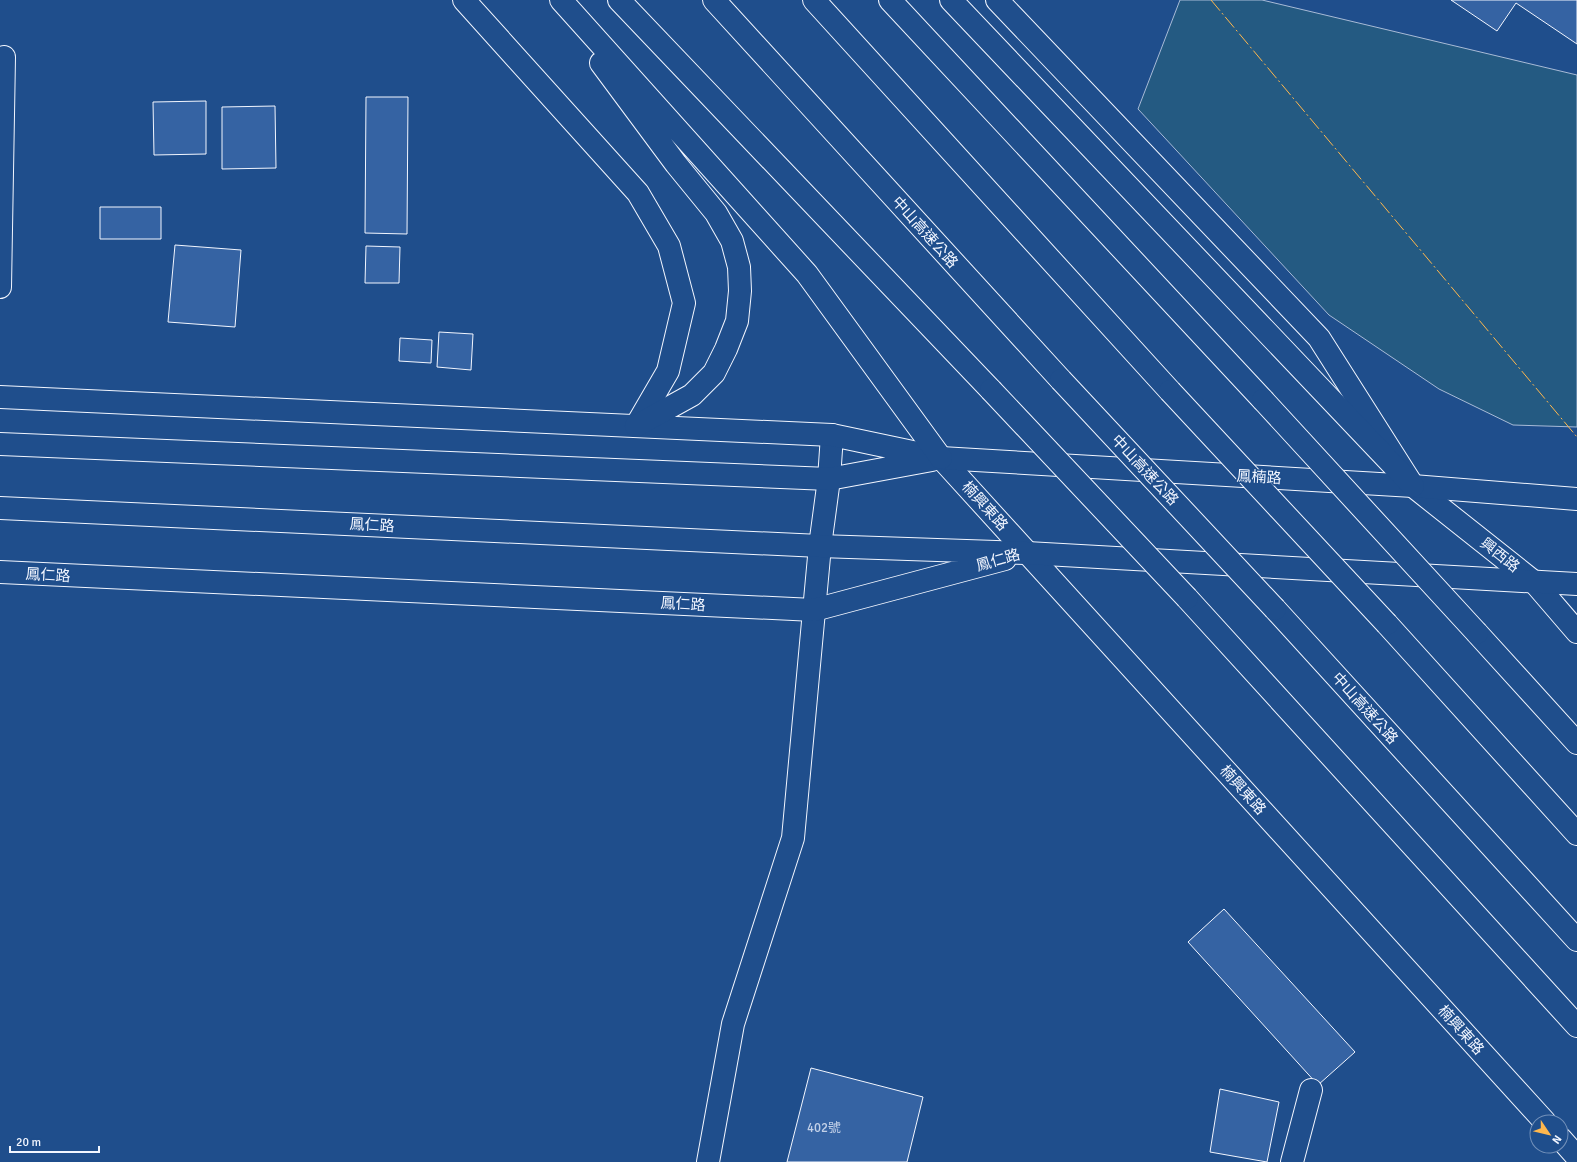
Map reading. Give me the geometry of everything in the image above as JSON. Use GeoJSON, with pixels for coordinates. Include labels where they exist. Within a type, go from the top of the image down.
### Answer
{"type":"FeatureCollection","features":[{"type":"Feature","properties":{"kind":"main road"},"geometry":{"type":"LineString","coordinates":[[464,0],[638,193],[669,246],[684,303],[668,371],[636,426]]}},
{"type":"Feature","properties":{"kind":"main road"},"geometry":{"type":"LineString","coordinates":[[553,0],[676,164],[716,214],[732,241],[739,267],[740,291],[737,321],[726,349],[714,373],[692,395],[636,426]]}},
{"type":"Feature","properties":{"kind":"main road","name":"楠興東路"},"geometry":{"type":"LineString","coordinates":[[561,0],[807,274],[941,458],[1538,1114]]}},
{"type":"Feature","properties":{"kind":"main road"},"geometry":{"type":"LineString","coordinates":[[619,0],[1187,598],[1577,1026]]}},
{"type":"Feature","properties":{"kind":"main road","name":"中山高速公路"},"geometry":{"type":"LineString","coordinates":[[714,0],[1061,380],[1275,609],[1577,940]]}},
{"type":"Feature","properties":{"kind":"main road"},"geometry":{"type":"LineString","coordinates":[[814,0],[1170,391],[1387,624],[1577,834]]}},
{"type":"Feature","properties":{"kind":"main road"},"geometry":{"type":"LineString","coordinates":[[890,0],[1263,400],[1577,743]]}},
{"type":"Feature","properties":{"kind":"main road"},"geometry":{"type":"LineString","coordinates":[[951,0],[1413,486]]}},
{"type":"Feature","properties":{"kind":"main road"},"geometry":{"type":"LineString","coordinates":[[997,0],[1319,338],[1413,486]]}},
{"type":"Feature","properties":{"kind":"main road"},"geometry":{"type":"LineString","coordinates":[[0,287],[4,57]]}},
{"type":"Feature","properties":{"kind":"main road"},"geometry":{"type":"LineString","coordinates":[[0,397],[832,435],[941,458]]}},
{"type":"Feature","properties":{"kind":"main road"},"geometry":{"type":"LineString","coordinates":[[708,1162],[733,1024],[794,838],[820,546],[829,480],[832,435]]}},
{"type":"Feature","properties":{"kind":"main road"},"geometry":{"type":"LineString","coordinates":[[0,444],[829,480],[941,458]]}},
{"type":"Feature","properties":{"kind":"main road","name":"鳳楠路"},"geometry":{"type":"LineString","coordinates":[[941,458],[1413,486],[1577,499]]}},
{"type":"Feature","properties":{"kind":"main road","name":"興西路"},"geometry":{"type":"LineString","coordinates":[[1413,486],[1534,582],[1577,632]]}},
{"type":"Feature","properties":{"kind":"main road","name":"鳳仁路"},"geometry":{"type":"LineString","coordinates":[[0,508],[820,546],[1027,553]]}},
{"type":"Feature","properties":{"kind":"main road"},"geometry":{"type":"LineString","coordinates":[[1027,553],[1577,584]]}},
{"type":"Feature","properties":{"kind":"main road","name":"鳳仁路"},"geometry":{"type":"LineString","coordinates":[[0,572],[814,610],[1027,553]]}},
{"type":"Feature","properties":{"kind":"main road"},"geometry":{"type":"LineString","coordinates":[[1292,1162],[1311,1090]]}},
{"type":"Feature","properties":{"kind":"main road"},"geometry":{"type":"LineString","coordinates":[[1569,1148],[1577,1157]]}},
{"type":"Feature","properties":{"kind":"shaded area"},"geometry":{"type":"Polygon","coordinates":[[[1180,0],[1262,0],[1577,75],[1577,427],[1513,425],[1439,389],[1329,315],[1138,109],[1180,0]]]}},
{"type":"Feature","properties":{"kind":"building"},"geometry":{"type":"Polygon","coordinates":[[[1451,0],[1577,0],[1577,44],[1516,3],[1497,31],[1451,0]]]}},
{"type":"Feature","properties":{"kind":"building"},"geometry":{"type":"Polygon","coordinates":[[[366,97],[408,97],[407,234],[365,233],[366,97]]]}},
{"type":"Feature","properties":{"kind":"building"},"geometry":{"type":"Polygon","coordinates":[[[206,101],[206,154],[154,155],[153,102],[206,101]]]}},
{"type":"Feature","properties":{"kind":"building"},"geometry":{"type":"Polygon","coordinates":[[[275,106],[276,168],[222,169],[222,107],[275,106]]]}},
{"type":"Feature","properties":{"kind":"building"},"geometry":{"type":"Polygon","coordinates":[[[100,207],[161,207],[161,239],[100,239],[100,207]]]}},
{"type":"Feature","properties":{"kind":"building"},"geometry":{"type":"Polygon","coordinates":[[[175,245],[241,250],[235,327],[168,322],[175,245]]]}},
{"type":"Feature","properties":{"kind":"building"},"geometry":{"type":"Polygon","coordinates":[[[366,246],[400,247],[399,283],[365,283],[366,246]]]}},
{"type":"Feature","properties":{"kind":"building"},"geometry":{"type":"Polygon","coordinates":[[[439,332],[473,334],[471,370],[437,367],[439,332]]]}},
{"type":"Feature","properties":{"kind":"building"},"geometry":{"type":"Polygon","coordinates":[[[400,338],[432,340],[431,363],[399,361],[400,338]]]}},
{"type":"Feature","properties":{"kind":"building"},"geometry":{"type":"Polygon","coordinates":[[[1224,909],[1355,1052],[1318,1085],[1188,942],[1224,909]]]}},
{"type":"Feature","properties":{"kind":"building"},"geometry":{"type":"Polygon","coordinates":[[[811,1068],[923,1097],[907,1162],[787,1162],[811,1068]]]}},
{"type":"Feature","properties":{"kind":"building"},"geometry":{"type":"Polygon","coordinates":[[[1220,1089],[1279,1102],[1267,1162],[1210,1152],[1220,1089]]]}},
{"type":"Feature","properties":{"kind":"power"},"geometry":{"type":"LineString","coordinates":[[1211,0],[1577,437]]}}]}
